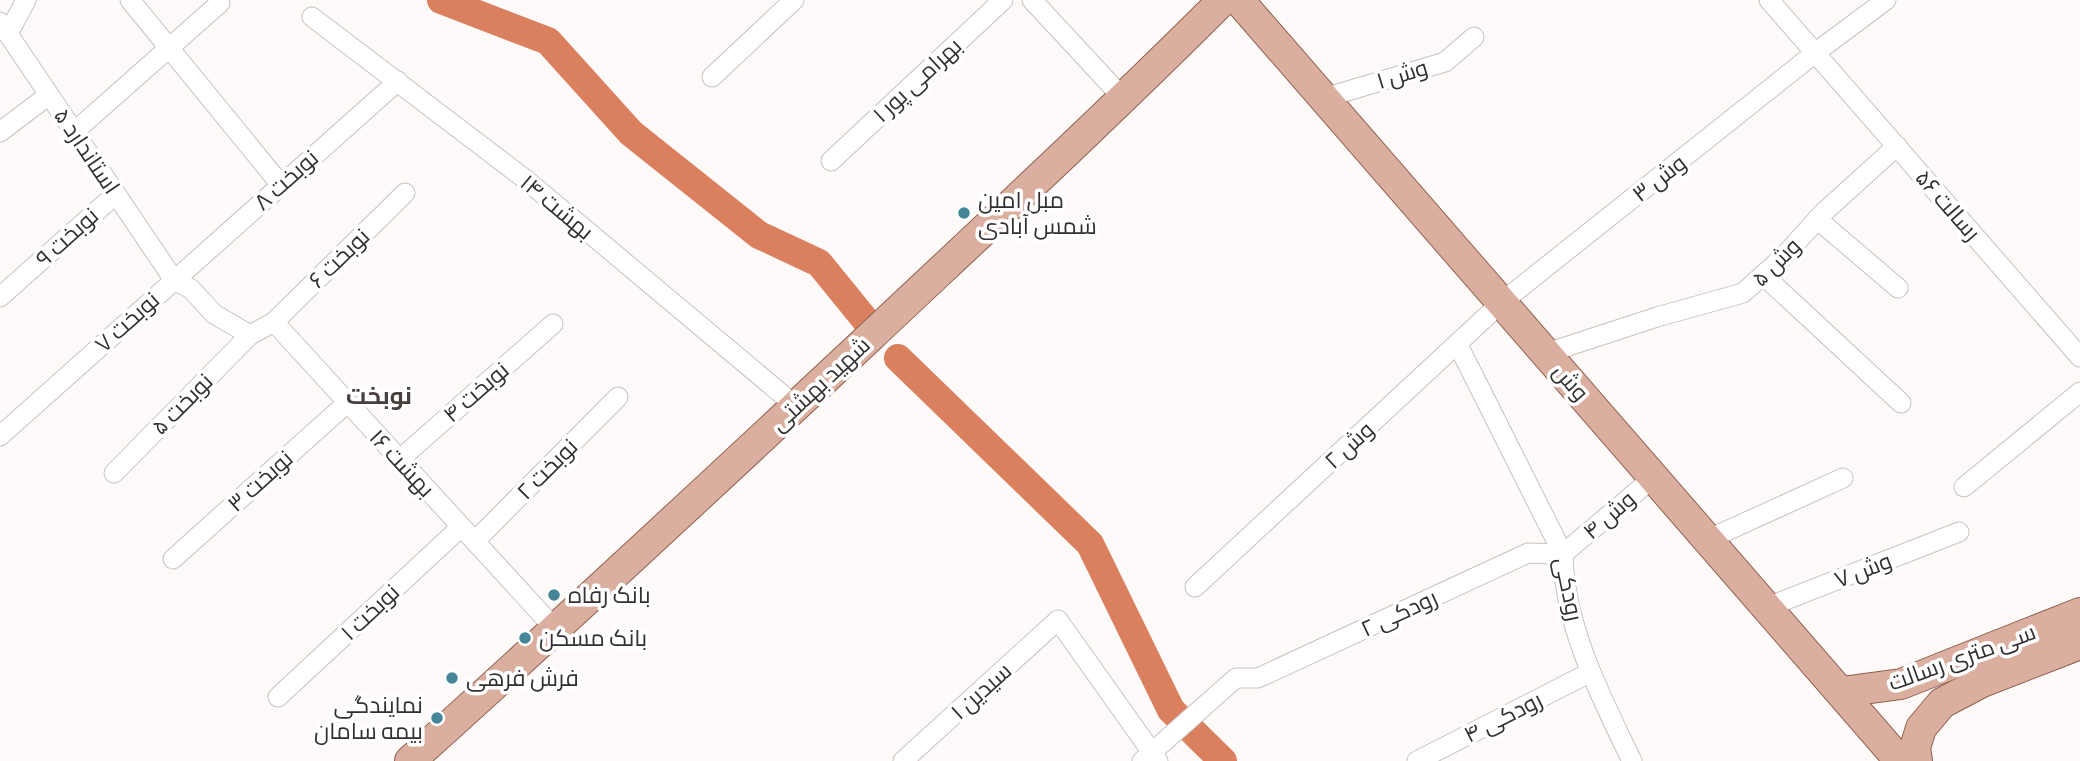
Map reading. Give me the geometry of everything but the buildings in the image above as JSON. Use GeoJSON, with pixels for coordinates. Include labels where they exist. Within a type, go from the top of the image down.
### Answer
{"type":"FeatureCollection","features":[{"type":"Feature","properties":{"kind":"main road","name":"شهید بهشتی"},"geometry":{"type":"LineString","coordinates":[[410,761],[556,630],[1124,99],[1237,1]]}},
{"type":"Feature","properties":{"kind":"main road","name":"شهید بهشتی"},"geometry":{"type":"LineString","coordinates":[[439,761],[808,421],[1120,124],[1237,1]]}},
{"type":"Feature","properties":{"kind":"main road","name":"وش"},"geometry":{"type":"LineString","coordinates":[[1237,1],[1547,353],[1900,761]]}},
{"type":"Feature","properties":{"kind":"main road","name":"سی متری رسالت"},"geometry":{"type":"LineString","coordinates":[[1842,692],[1901,684],[2078,628]]}},
{"type":"Feature","properties":{"kind":"main road","name":"سی متری رسالت"},"geometry":{"type":"LineString","coordinates":[[1917,761],[1915,748],[1921,727],[1942,703],[2078,628]]}},
{"type":"Feature","properties":{"kind":"street"},"geometry":{"type":"LineString","coordinates":[[4,28],[26,0]]}},
{"type":"Feature","properties":{"kind":"street"},"geometry":{"type":"LineString","coordinates":[[130,0],[281,185]]}},
{"type":"Feature","properties":{"kind":"street"},"geometry":{"type":"LineString","coordinates":[[712,77],[794,0]]}},
{"type":"Feature","properties":{"kind":"street","name":"۱ بهرامی پور"},"geometry":{"type":"LineString","coordinates":[[831,161],[1003,0]]}},
{"type":"Feature","properties":{"kind":"street"},"geometry":{"type":"LineString","coordinates":[[1032,0],[1124,99]]}},
{"type":"Feature","properties":{"kind":"street","name":"۵۶ رسالت"},"geometry":{"type":"LineString","coordinates":[[1769,0],[2080,357]]}},
{"type":"Feature","properties":{"kind":"street","name":"وش ۳"},"geometry":{"type":"LineString","coordinates":[[1502,302],[1815,53],[1886,0]]}},
{"type":"Feature","properties":{"kind":"street"},"geometry":{"type":"LineString","coordinates":[[74,132],[220,3]]}},
{"type":"Feature","properties":{"kind":"street","name":"بهشت ۱۴"},"geometry":{"type":"LineString","coordinates":[[312,17],[525,179],[796,406]]}},
{"type":"Feature","properties":{"kind":"street","name":"۵ استاندارد"},"geometry":{"type":"LineString","coordinates":[[4,28],[174,280]]}},
{"type":"Feature","properties":{"kind":"street","name":"وش ۱"},"geometry":{"type":"LineString","coordinates":[[1324,98],[1445,62],[1474,37]]}},
{"type":"Feature","properties":{"kind":"street","name":"۸ نوبخت"},"geometry":{"type":"LineString","coordinates":[[174,280],[398,81]]}},
{"type":"Feature","properties":{"kind":"street"},"geometry":{"type":"LineString","coordinates":[[0,132],[49,95]]}},
{"type":"Feature","properties":{"kind":"street","name":"وش ۵"},"geometry":{"type":"LineString","coordinates":[[1547,353],[1657,317],[1743,293],[1817,219],[1897,146]]}},
{"type":"Feature","properties":{"kind":"street","name":"نوبخت ۶"},"geometry":{"type":"LineString","coordinates":[[274,322],[405,193]]}},
{"type":"Feature","properties":{"kind":"street","name":"۹ نوبخت"},"geometry":{"type":"LineString","coordinates":[[0,297],[116,194]]}},
{"type":"Feature","properties":{"kind":"street"},"geometry":{"type":"LineString","coordinates":[[1817,219],[1898,288]]}},
{"type":"Feature","properties":{"kind":"street"},"geometry":{"type":"LineString","coordinates":[[1763,275],[1901,403]]}},
{"type":"Feature","properties":{"kind":"street"},"geometry":{"type":"LineString","coordinates":[[174,280],[191,289],[214,314],[250,335],[274,322]]}},
{"type":"Feature","properties":{"kind":"street","name":"۷ نوبخت"},"geometry":{"type":"LineString","coordinates":[[0,436],[174,280]]}},
{"type":"Feature","properties":{"kind":"street","name":"وش ۲"},"geometry":{"type":"LineString","coordinates":[[1195,587],[1502,302]]}},
{"type":"Feature","properties":{"kind":"street","name":"۱۶ بهشت"},"geometry":{"type":"LineString","coordinates":[[274,322],[556,630]]}},
{"type":"Feature","properties":{"kind":"street","name":"۴ نوبخت"},"geometry":{"type":"LineString","coordinates":[[398,460],[553,324]]}},
{"type":"Feature","properties":{"kind":"street","name":"۵ نوبخت"},"geometry":{"type":"LineString","coordinates":[[114,473],[250,335]]}},
{"type":"Feature","properties":{"kind":"street","name":"رودکی"},"geometry":{"type":"LineString","coordinates":[[1458,345],[1563,554],[1564,579],[1590,673],[1632,761]]}},
{"type":"Feature","properties":{"kind":"street"},"geometry":{"type":"LineString","coordinates":[[1964,486],[2080,392]]}},
{"type":"Feature","properties":{"kind":"street","name":"۲ نوبخت"},"geometry":{"type":"LineString","coordinates":[[468,534],[618,397]]}},
{"type":"Feature","properties":{"kind":"street","name":"۳ نوبخت"},"geometry":{"type":"LineString","coordinates":[[173,559],[347,402]]}},
{"type":"Feature","properties":{"kind":"street","name":"وش ۴"},"geometry":{"type":"LineString","coordinates":[[1563,554],[1654,477]]}},
{"type":"Feature","properties":{"kind":"street"},"geometry":{"type":"LineString","coordinates":[[1709,539],[1843,478]]}},
{"type":"Feature","properties":{"kind":"street","name":"وش ۷"},"geometry":{"type":"LineString","coordinates":[[1768,607],[1959,532]]}},
{"type":"Feature","properties":{"kind":"street","name":"۱ نوبخت"},"geometry":{"type":"LineString","coordinates":[[278,697],[468,534]]}},
{"type":"Feature","properties":{"kind":"street","name":"رودکی ۲"},"geometry":{"type":"LineString","coordinates":[[1151,758],[1236,678],[1258,678],[1528,552],[1563,554]]}},
{"type":"Feature","properties":{"kind":"street","name":"سیدین ۱"},"geometry":{"type":"LineString","coordinates":[[903,761],[1058,620],[1151,758]]}},
{"type":"Feature","properties":{"kind":"street","name":"رودکی ۴"},"geometry":{"type":"LineString","coordinates":[[1417,761],[1590,673]]}},
{"type":"Feature","properties":{"kind":"waterway"},"geometry":{"type":"LineString","coordinates":[[441,0],[548,41],[631,133],[759,235],[819,263],[867,322]]}},
{"type":"Feature","properties":{"kind":"waterway"},"geometry":{"type":"LineString","coordinates":[[898,358],[1090,544],[1171,710],[1223,761]]}},
{"type":"Feature","properties":{"kind":"place","name":"مبل امین شمس آبادی"},"geometry":{"type":"Point","coordinates":[964,213]}},
{"type":"Feature","properties":{"kind":"place","name":"بانک رفاه"},"geometry":{"type":"Point","coordinates":[554,595]}},
{"type":"Feature","properties":{"kind":"place","name":"بانک مسکن"},"geometry":{"type":"Point","coordinates":[525,638]}},
{"type":"Feature","properties":{"kind":"place","name":"فرش فرهی"},"geometry":{"type":"Point","coordinates":[452,678]}},
{"type":"Feature","properties":{"kind":"place","name":"نمایندگی بیمه سامان"},"geometry":{"type":"Point","coordinates":[437,718]}},
{"type":"Feature","properties":{"kind":"district","name":"نوبخت"},"geometry":{"type":"Point","coordinates":[379,396]}}]}
